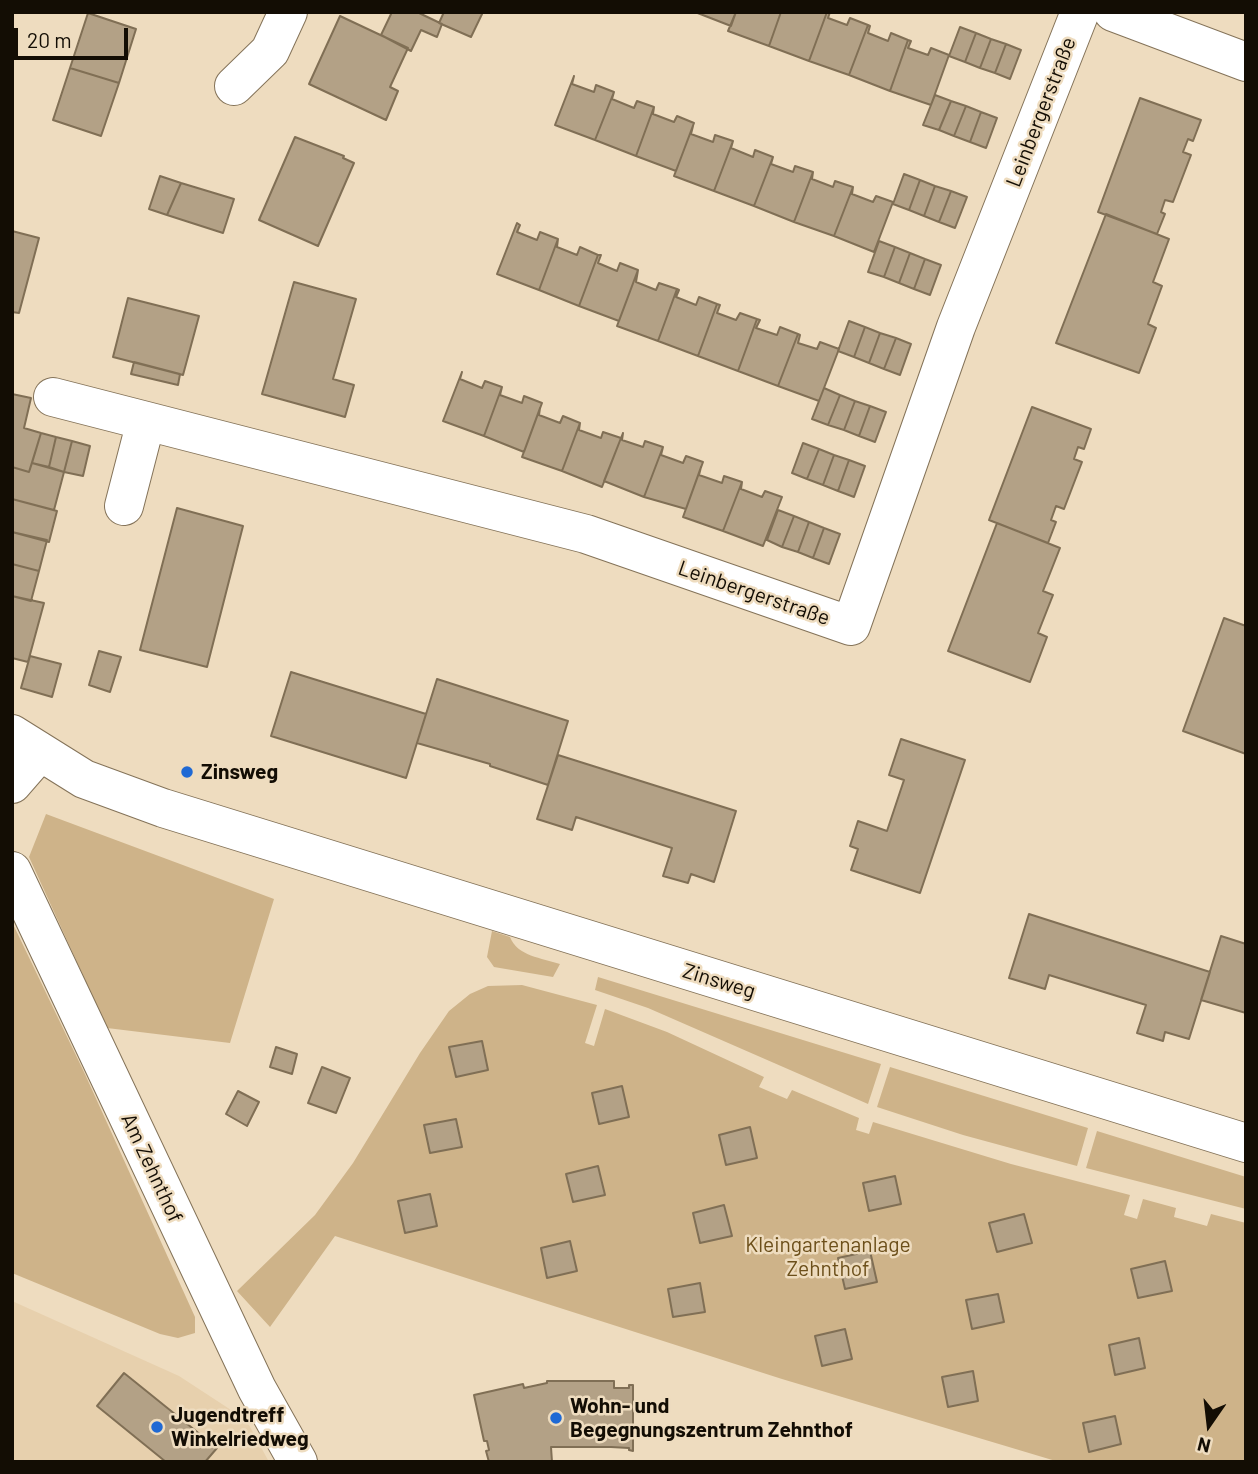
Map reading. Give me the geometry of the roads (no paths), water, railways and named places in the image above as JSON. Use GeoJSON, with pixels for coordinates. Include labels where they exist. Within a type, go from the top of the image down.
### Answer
{"type":"FeatureCollection","features":[{"type":"Feature","properties":{"kind":"street"},"geometry":{"type":"LineString","coordinates":[[234,86],[270,51],[288,12]]}},
{"type":"Feature","properties":{"kind":"street","name":"Leinbergerstraße"},"geometry":{"type":"LineString","coordinates":[[53,397],[586,534],[851,626],[956,327],[1080,12]]}},
{"type":"Feature","properties":{"kind":"street"},"geometry":{"type":"LineString","coordinates":[[1113,12],[1200,29],[1246,62]]}},
{"type":"Feature","properties":{"kind":"street"},"geometry":{"type":"LineString","coordinates":[[124,506],[146,421]]}},
{"type":"Feature","properties":{"kind":"street"},"geometry":{"type":"LineString","coordinates":[[12,784],[26,743]]}},
{"type":"Feature","properties":{"kind":"street","name":"Zinsweg"},"geometry":{"type":"LineString","coordinates":[[26,743],[83,779],[163,808],[1246,1143]]}},
{"type":"Feature","properties":{"kind":"street","name":"Am Zehnthof"},"geometry":{"type":"LineString","coordinates":[[12,871],[251,1376],[298,1462]]}},
{"type":"Feature","properties":{"kind":"place","name":"Zinsweg"},"geometry":{"type":"Point","coordinates":[187,772]}},
{"type":"Feature","properties":{"kind":"place","name":"Wohn- und Begegnungszentrum Zehnthof"},"geometry":{"type":"Point","coordinates":[556,1418]}},
{"type":"Feature","properties":{"kind":"place","name":"Jugendtreff Winkelriedweg"},"geometry":{"type":"Point","coordinates":[157,1427]}},
{"type":"Feature","properties":{"kind":"park label","name":"Kleingartenanlage Zehnthof"},"geometry":{"type":"Point","coordinates":[828,1257]}}]}
